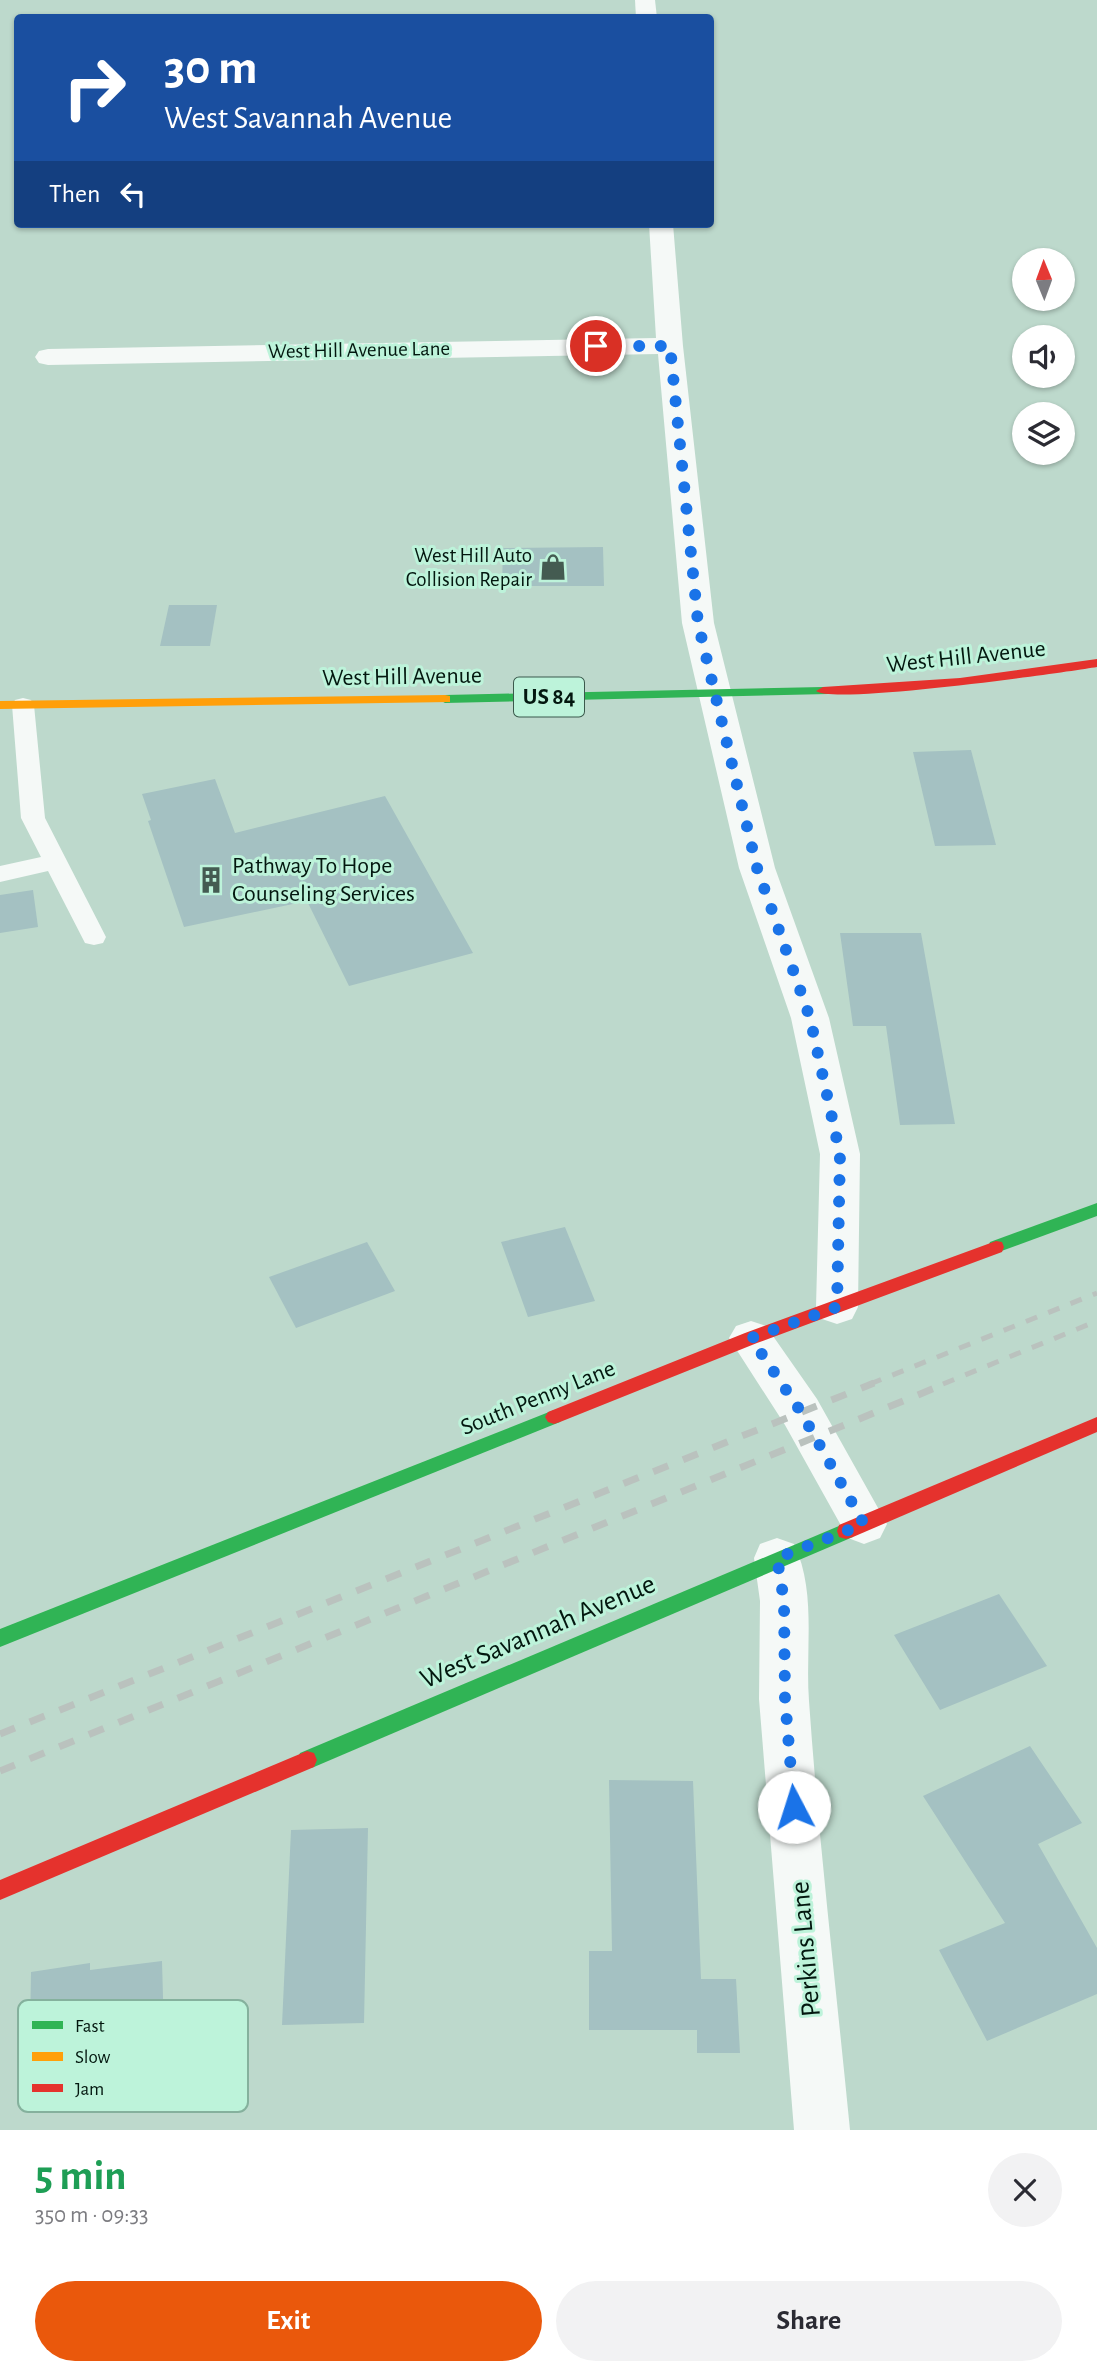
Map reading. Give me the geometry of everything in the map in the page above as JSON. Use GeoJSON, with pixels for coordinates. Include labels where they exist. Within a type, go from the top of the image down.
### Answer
{"type":"FeatureCollection","features":[{"type":"Feature","properties":{"kind":"main road","name":"West Hill Avenue"},"geometry":{"type":"LineString","coordinates":[[12,705],[713,695],[891,689],[1031,674],[1097,663]]}},
{"type":"Feature","properties":{"kind":"main road","name":"South Penny Lane"},"geometry":{"type":"LineString","coordinates":[[0,1638],[751,1338],[1097,1209]]}},
{"type":"Feature","properties":{"kind":"main road","name":"West Savannah Avenue"},"geometry":{"type":"LineString","coordinates":[[0,1890],[1097,1424]]}},
{"type":"Feature","properties":{"kind":"street"},"geometry":{"type":"LineString","coordinates":[[661,228],[670,346],[698,623],[713,695],[757,868],[810,1018],[840,1154],[837,1307]]}},
{"type":"Feature","properties":{"kind":"street","name":"West Hill Avenue Lane"},"geometry":{"type":"LineString","coordinates":[[48,357],[670,346]]}},
{"type":"Feature","properties":{"kind":"street"},"geometry":{"type":"LineString","coordinates":[[751,1338],[801,1412],[864,1524]]}},
{"type":"Feature","properties":{"kind":"street","name":"Perkins Lane"},"geometry":{"type":"LineString","coordinates":[[777,1558],[784,1601],[785,1699],[821,2130]]}},
{"type":"Feature","properties":{"kind":"lane"},"geometry":{"type":"LineString","coordinates":[[12,705],[33,818],[94,937]]}},
{"type":"Feature","properties":{"kind":"lane"},"geometry":{"type":"LineString","coordinates":[[0,874],[55,862]]}},
{"type":"Feature","properties":{"kind":"building","name":"West Hill Auto Collision Repair"},"geometry":{"type":"Polygon","coordinates":[[[603,547],[604,586],[502,586],[503,548],[603,547]]]}},
{"type":"Feature","properties":{"kind":"building"},"geometry":{"type":"Polygon","coordinates":[[[169,605],[217,605],[210,646],[160,646],[169,605]]]}},
{"type":"Feature","properties":{"kind":"building"},"geometry":{"type":"Polygon","coordinates":[[[971,750],[996,845],[935,846],[913,752],[971,750]]]}},
{"type":"Feature","properties":{"kind":"building"},"geometry":{"type":"Polygon","coordinates":[[[215,779],[235,833],[385,796],[473,953],[349,986],[307,901],[184,927],[148,821],[151,820],[142,794],[215,779]]]}},
{"type":"Feature","properties":{"kind":"building"},"geometry":{"type":"Polygon","coordinates":[[[33,890],[38,927],[0,933],[0,895],[33,890]]]}},
{"type":"Feature","properties":{"kind":"building"},"geometry":{"type":"Polygon","coordinates":[[[840,933],[921,933],[955,1124],[900,1125],[886,1026],[853,1026],[840,933]]]}},
{"type":"Feature","properties":{"kind":"building"},"geometry":{"type":"Polygon","coordinates":[[[565,1227],[595,1301],[528,1317],[501,1242],[565,1227]]]}},
{"type":"Feature","properties":{"kind":"building"},"geometry":{"type":"Polygon","coordinates":[[[367,1242],[395,1291],[296,1328],[269,1277],[367,1242]]]}},
{"type":"Feature","properties":{"kind":"building"},"geometry":{"type":"Polygon","coordinates":[[[999,1594],[1047,1666],[940,1710],[894,1635],[999,1594]]]}},
{"type":"Feature","properties":{"kind":"building"},"geometry":{"type":"Polygon","coordinates":[[[1030,1746],[1082,1823],[1038,1844],[1097,1948],[1097,1994],[987,2041],[939,1950],[1005,1923],[923,1796],[1030,1746]]]}},
{"type":"Feature","properties":{"kind":"building"},"geometry":{"type":"Polygon","coordinates":[[[609,1780],[693,1781],[701,1979],[736,1979],[740,2053],[697,2053],[697,2030],[589,2030],[589,1951],[612,1951],[609,1780]]]}},
{"type":"Feature","properties":{"kind":"building"},"geometry":{"type":"Polygon","coordinates":[[[368,1828],[364,2023],[282,2025],[291,1830],[368,1828]]]}},
{"type":"Feature","properties":{"kind":"building"},"geometry":{"type":"Polygon","coordinates":[[[162,1961],[163,2000],[31,2000],[31,1972],[90,1963],[90,1970],[162,1961]]]}},
{"type":"Feature","properties":{"kind":"railway"},"geometry":{"type":"LineString","coordinates":[[870,1384],[1097,1293]]}},
{"type":"Feature","properties":{"kind":"railway"},"geometry":{"type":"LineString","coordinates":[[943,1384],[1097,1321]]}},
{"type":"Feature","properties":{"kind":"railway"},"geometry":{"type":"LineString","coordinates":[[0,1734],[874,1383]]}},
{"type":"Feature","properties":{"kind":"railway"},"geometry":{"type":"LineString","coordinates":[[0,1771],[947,1383]]}},
{"type":"Feature","properties":{"kind":"traffic: fast"},"geometry":{"type":"LineString","coordinates":[[445,699],[823,691]]}},
{"type":"Feature","properties":{"kind":"traffic: fast"},"geometry":{"type":"LineString","coordinates":[[996,1247],[1097,1209]]}},
{"type":"Feature","properties":{"kind":"traffic: fast"},"geometry":{"type":"LineString","coordinates":[[0,1638],[554,1417]]}},
{"type":"Feature","properties":{"kind":"traffic: fast"},"geometry":{"type":"LineString","coordinates":[[307,1760],[846,1531]]}},
{"type":"Feature","properties":{"kind":"traffic: slow"},"geometry":{"type":"LineString","coordinates":[[0,705],[445,699]]}},
{"type":"Feature","properties":{"kind":"traffic: jam"},"geometry":{"type":"LineString","coordinates":[[823,691],[960,681],[1097,663]]}},
{"type":"Feature","properties":{"kind":"traffic: jam"},"geometry":{"type":"LineString","coordinates":[[554,1417],[751,1338],[996,1247]]}},
{"type":"Feature","properties":{"kind":"traffic: jam"},"geometry":{"type":"LineString","coordinates":[[846,1531],[1097,1424]]}},
{"type":"Feature","properties":{"kind":"traffic: jam"},"geometry":{"type":"LineString","coordinates":[[0,1890],[307,1760]]}},
{"type":"Feature","properties":{"kind":"place","name":"West Hill Auto Collision Repair"},"geometry":{"type":"Point","coordinates":[553,567]}},
{"type":"Feature","properties":{"kind":"place","name":"Pathway To Hope Counseling Services"},"geometry":{"type":"Point","coordinates":[211,880]}},
{"type":"Feature","properties":{"kind":"route"},"geometry":{"type":"LineString","coordinates":[[596,346],[670,346],[689,552],[698,623],[713,695],[757,868],[810,1018],[840,1154],[837,1307],[751,1338],[801,1412],[864,1524],[777,1558],[784,1601],[785,1699],[794,1807]]}}]}
